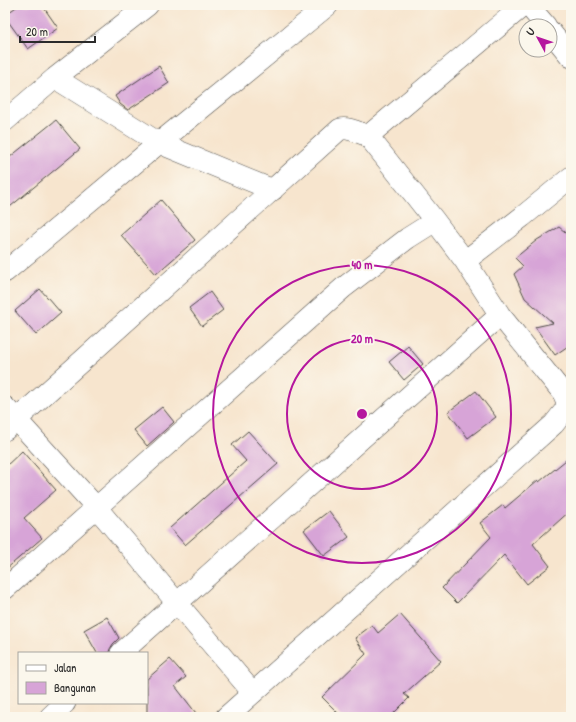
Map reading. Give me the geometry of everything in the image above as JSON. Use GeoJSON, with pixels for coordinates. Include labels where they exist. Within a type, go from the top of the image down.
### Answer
{"type":"FeatureCollection","features":[{"type":"Feature","properties":{"kind":"street"},"geometry":{"type":"LineString","coordinates":[[5,121],[55,78],[148,5]]}},
{"type":"Feature","properties":{"kind":"street"},"geometry":{"type":"LineString","coordinates":[[5,272],[159,143],[328,5]]}},
{"type":"Feature","properties":{"kind":"street"},"geometry":{"type":"LineString","coordinates":[[368,136],[524,5]]}},
{"type":"Feature","properties":{"kind":"street"},"geometry":{"type":"LineString","coordinates":[[528,5],[539,18]]}},
{"type":"Feature","properties":{"kind":"street"},"geometry":{"type":"LineString","coordinates":[[558,41],[571,57]]}},
{"type":"Feature","properties":{"kind":"street"},"geometry":{"type":"LineString","coordinates":[[55,78],[159,143],[273,190]]}},
{"type":"Feature","properties":{"kind":"street"},"geometry":{"type":"LineString","coordinates":[[226,717],[253,693],[554,424],[565,410],[569,400],[500,315],[465,262],[435,221],[368,136],[345,128],[340,129],[273,190],[9,419],[96,507],[253,693]]}},
{"type":"Feature","properties":{"kind":"street"},"geometry":{"type":"LineString","coordinates":[[465,262],[571,177]]}},
{"type":"Feature","properties":{"kind":"street"},"geometry":{"type":"LineString","coordinates":[[5,589],[343,288],[408,238],[435,221]]}},
{"type":"Feature","properties":{"kind":"street"},"geometry":{"type":"LineString","coordinates":[[122,652],[500,315]]}},
{"type":"Feature","properties":{"kind":"street"},"geometry":{"type":"LineString","coordinates":[[50,717],[65,704]]}},
{"type":"Feature","properties":{"kind":"building"},"geometry":{"type":"Polygon","coordinates":[[[19,5],[42,5],[58,28],[28,49],[5,17],[5,15],[19,5]]]}},
{"type":"Feature","properties":{"kind":"building"},"geometry":{"type":"Polygon","coordinates":[[[159,66],[169,83],[128,110],[120,104],[115,96],[159,66]]]}},
{"type":"Feature","properties":{"kind":"building"},"geometry":{"type":"Polygon","coordinates":[[[56,120],[80,149],[5,211],[5,161],[56,120]]]}},
{"type":"Feature","properties":{"kind":"building"},"geometry":{"type":"Polygon","coordinates":[[[161,200],[195,240],[156,274],[121,235],[161,200]]]}},
{"type":"Feature","properties":{"kind":"building"},"geometry":{"type":"Polygon","coordinates":[[[559,227],[571,237],[571,344],[555,355],[535,327],[553,323],[525,298],[514,274],[523,266],[515,258],[537,240],[559,227]]]}},
{"type":"Feature","properties":{"kind":"building"},"geometry":{"type":"Polygon","coordinates":[[[40,289],[61,313],[36,335],[15,311],[40,289]]]}},
{"type":"Feature","properties":{"kind":"building"},"geometry":{"type":"Polygon","coordinates":[[[210,292],[223,310],[202,326],[189,308],[210,292]]]}},
{"type":"Feature","properties":{"kind":"building"},"geometry":{"type":"Polygon","coordinates":[[[408,346],[423,364],[404,380],[389,362],[408,346]]]}},
{"type":"Feature","properties":{"kind":"building"},"geometry":{"type":"Polygon","coordinates":[[[476,391],[496,417],[468,438],[448,412],[476,391]]]}},
{"type":"Feature","properties":{"kind":"building"},"geometry":{"type":"Polygon","coordinates":[[[162,407],[174,422],[147,446],[134,430],[162,407]]]}},
{"type":"Feature","properties":{"kind":"building"},"geometry":{"type":"Polygon","coordinates":[[[248,431],[278,464],[185,545],[170,528],[246,461],[232,445],[248,431]]]}},
{"type":"Feature","properties":{"kind":"building"},"geometry":{"type":"Polygon","coordinates":[[[22,451],[56,490],[24,518],[42,538],[5,570],[5,467],[22,451]]]}},
{"type":"Feature","properties":{"kind":"building"},"geometry":{"type":"Polygon","coordinates":[[[571,456],[571,510],[533,544],[550,566],[527,584],[504,555],[457,603],[442,588],[491,537],[480,523],[503,505],[505,508],[538,480],[539,482],[571,456]]]}},
{"type":"Feature","properties":{"kind":"building"},"geometry":{"type":"Polygon","coordinates":[[[329,511],[349,537],[324,556],[304,530],[329,511]]]}},
{"type":"Feature","properties":{"kind":"building"},"geometry":{"type":"Polygon","coordinates":[[[400,614],[441,661],[404,694],[409,698],[390,717],[342,717],[322,697],[366,654],[355,638],[372,625],[378,633],[400,614]]]}},
{"type":"Feature","properties":{"kind":"building"},"geometry":{"type":"Polygon","coordinates":[[[107,617],[119,638],[113,644],[109,652],[96,652],[84,630],[107,617]]]}},
{"type":"Feature","properties":{"kind":"building"},"geometry":{"type":"Polygon","coordinates":[[[170,659],[186,677],[175,686],[199,717],[147,717],[148,678],[170,659]]]}}]}
